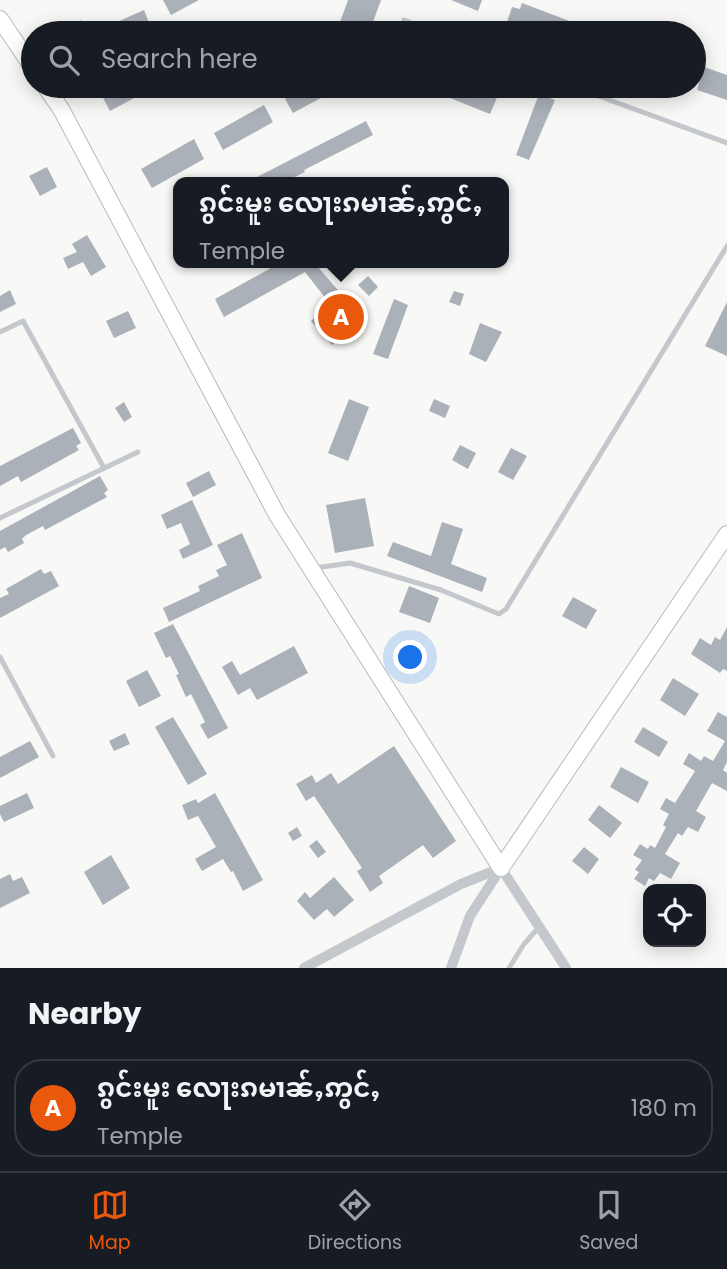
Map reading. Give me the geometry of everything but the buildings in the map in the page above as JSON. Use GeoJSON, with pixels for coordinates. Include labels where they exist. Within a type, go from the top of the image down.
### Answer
{"type":"FeatureCollection","features":[{"type":"Feature","properties":{"kind":"street"},"geometry":{"type":"LineString","coordinates":[[0,19],[21,50]]}},
{"type":"Feature","properties":{"kind":"street"},"geometry":{"type":"LineString","coordinates":[[53,98],[68,121],[277,515],[566,968]]}},
{"type":"Feature","properties":{"kind":"street"},"geometry":{"type":"LineString","coordinates":[[451,968],[470,916],[727,534]]}},
{"type":"Feature","properties":{"kind":"street"},"geometry":{"type":"LineString","coordinates":[[304,968],[461,884],[501,868]]}},
{"type":"Feature","properties":{"kind":"lane"},"geometry":{"type":"LineString","coordinates":[[604,98],[727,142]]}},
{"type":"Feature","properties":{"kind":"lane"},"geometry":{"type":"LineString","coordinates":[[312,569],[350,563],[441,590],[499,614],[506,609],[727,246]]}},
{"type":"Feature","properties":{"kind":"lane"},"geometry":{"type":"LineString","coordinates":[[0,332],[23,321],[104,468]]}},
{"type":"Feature","properties":{"kind":"lane"},"geometry":{"type":"LineString","coordinates":[[0,518],[138,452]]}},
{"type":"Feature","properties":{"kind":"lane"},"geometry":{"type":"LineString","coordinates":[[0,657],[53,756]]}},
{"type":"Feature","properties":{"kind":"lane"},"geometry":{"type":"LineString","coordinates":[[509,968],[524,944],[540,927]]}},
{"type":"Feature","properties":{"kind":"place","name":"ၵွင်းမူး လေႃးၵမၢၼ်ႇဢွင်ႇ"},"geometry":{"type":"Point","coordinates":[341,317]}}]}
